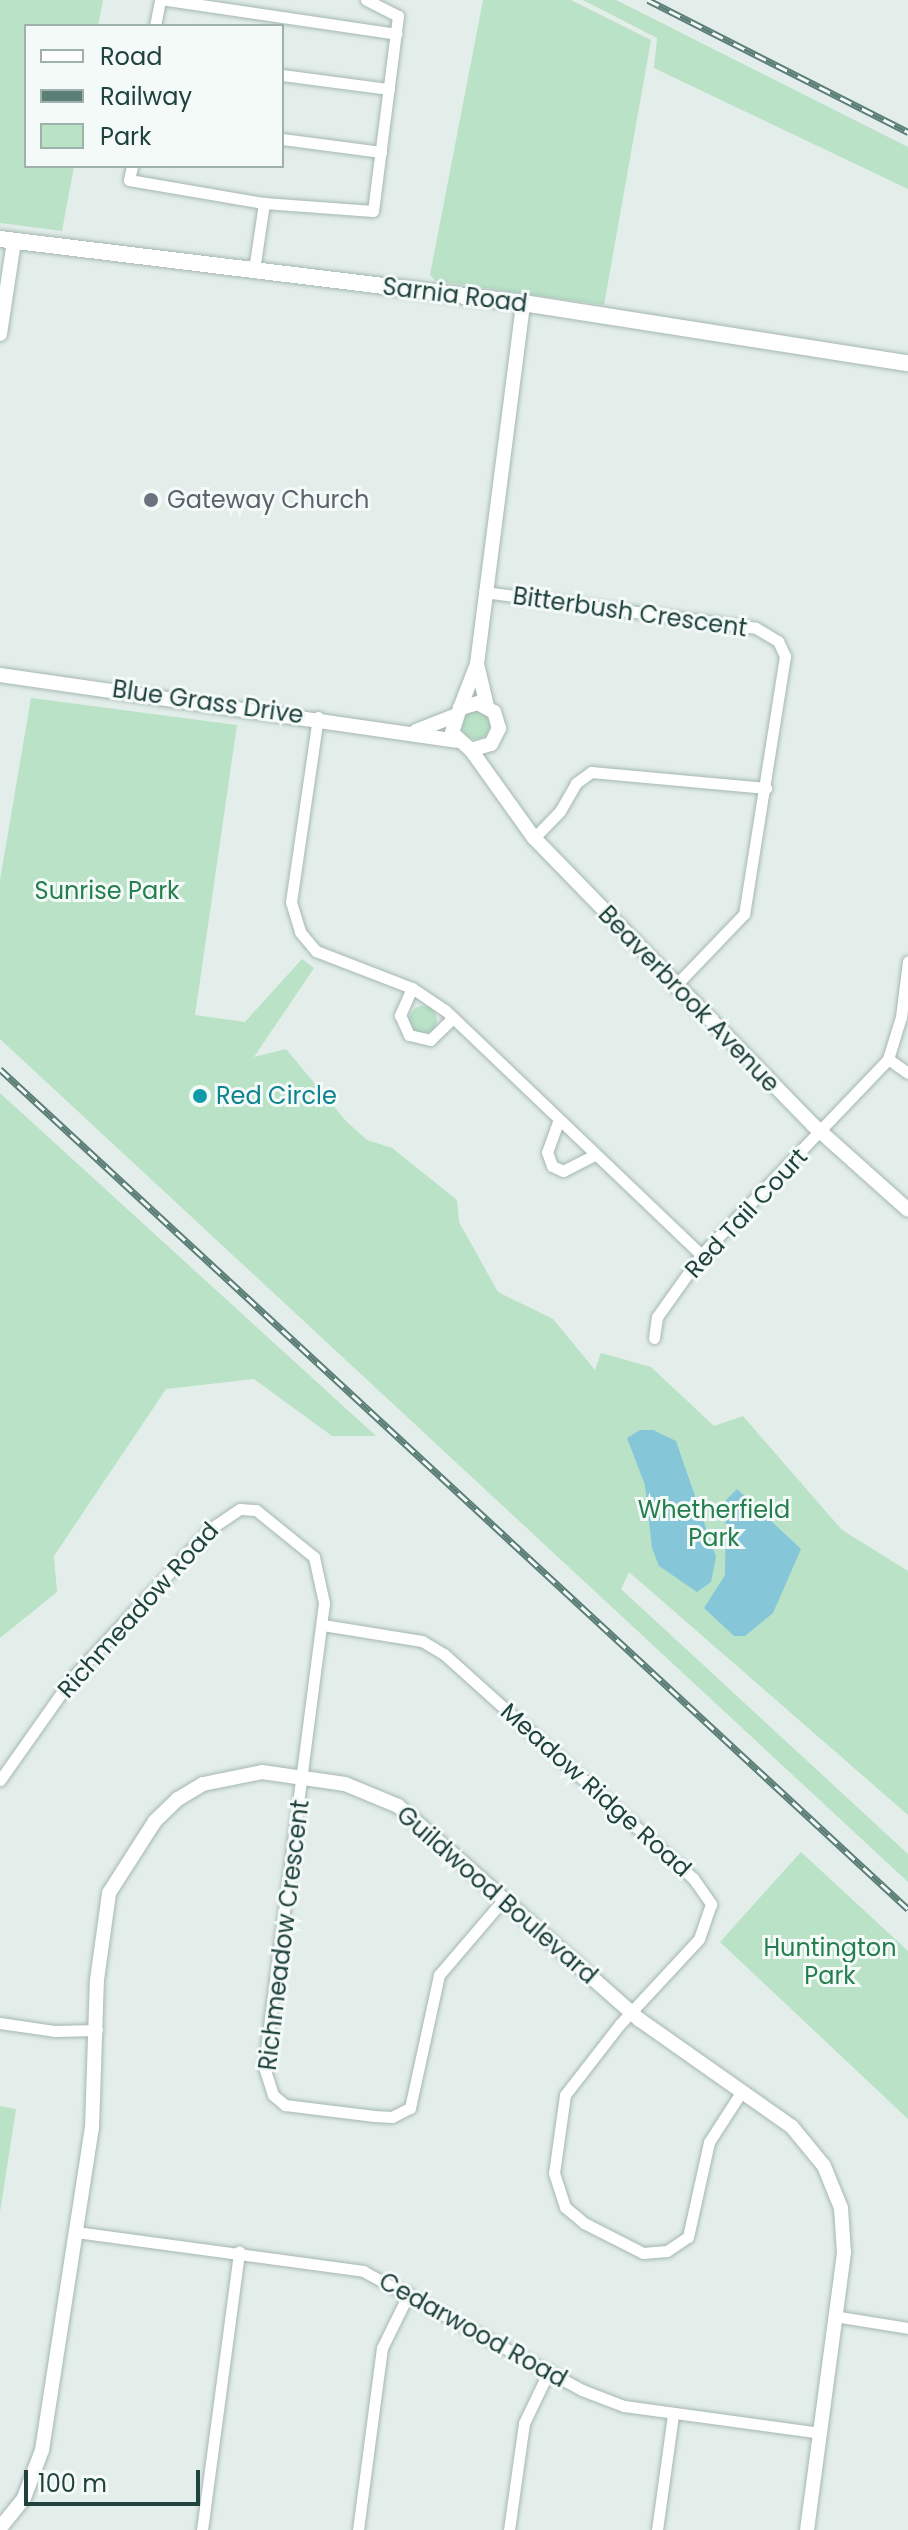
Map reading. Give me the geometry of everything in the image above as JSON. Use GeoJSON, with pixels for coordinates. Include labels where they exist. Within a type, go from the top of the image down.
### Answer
{"type":"FeatureCollection","features":[{"type":"Feature","properties":{"kind":"main road","name":"Sarnia Road"},"geometry":{"type":"LineString","coordinates":[[7,240],[523,303],[908,363]]}},
{"type":"Feature","properties":{"kind":"street"},"geometry":{"type":"LineString","coordinates":[[155,24],[160,0]]}},
{"type":"Feature","properties":{"kind":"street"},"geometry":{"type":"LineString","coordinates":[[167,0],[223,4],[396,34]]}},
{"type":"Feature","properties":{"kind":"street"},"geometry":{"type":"LineString","coordinates":[[132,168],[129,180],[264,203],[373,211],[398,16],[366,0]]}},
{"type":"Feature","properties":{"kind":"street"},"geometry":{"type":"LineString","coordinates":[[284,75],[389,89]]}},
{"type":"Feature","properties":{"kind":"street"},"geometry":{"type":"LineString","coordinates":[[284,139],[381,152]]}},
{"type":"Feature","properties":{"kind":"street"},"geometry":{"type":"LineString","coordinates":[[254,270],[264,203]]}},
{"type":"Feature","properties":{"kind":"street"},"geometry":{"type":"LineString","coordinates":[[0,334],[7,240]]}},
{"type":"Feature","properties":{"kind":"street"},"geometry":{"type":"LineString","coordinates":[[491,744],[471,750],[456,741],[457,712],[477,664],[523,303]]}},
{"type":"Feature","properties":{"kind":"street","name":"Bitterbush Crescent"},"geometry":{"type":"LineString","coordinates":[[484,592],[768,633],[785,656],[744,914],[674,987]]}},
{"type":"Feature","properties":{"kind":"street"},"geometry":{"type":"LineString","coordinates":[[477,664],[487,706],[499,728],[491,744],[488,773]]}},
{"type":"Feature","properties":{"kind":"street","name":"Blue Grass Drive"},"geometry":{"type":"LineString","coordinates":[[0,675],[318,717],[456,741]]}},
{"type":"Feature","properties":{"kind":"street"},"geometry":{"type":"LineString","coordinates":[[415,732],[457,712],[487,706]]}},
{"type":"Feature","properties":{"kind":"street"},"geometry":{"type":"LineString","coordinates":[[318,717],[291,902],[300,932],[316,951],[412,988],[453,1018],[558,1122],[701,1255]]}},
{"type":"Feature","properties":{"kind":"street","name":"Beaverbrook Avenue"},"geometry":{"type":"LineString","coordinates":[[471,750],[534,838],[674,987],[821,1132],[908,1210]]}},
{"type":"Feature","properties":{"kind":"street"},"geometry":{"type":"LineString","coordinates":[[534,838],[560,811],[576,783],[591,772],[766,788]]}},
{"type":"Feature","properties":{"kind":"street"},"geometry":{"type":"LineString","coordinates":[[908,961],[901,1017],[888,1059],[908,1073]]}},
{"type":"Feature","properties":{"kind":"street"},"geometry":{"type":"LineString","coordinates":[[412,988],[400,1015],[409,1035],[430,1040],[453,1018]]}},
{"type":"Feature","properties":{"kind":"street","name":"Red Tail Court"},"geometry":{"type":"LineString","coordinates":[[654,1338],[657,1317],[701,1255],[888,1059]]}},
{"type":"Feature","properties":{"kind":"street"},"geometry":{"type":"LineString","coordinates":[[558,1122],[547,1152],[552,1166],[563,1171],[594,1155]]}},
{"type":"Feature","properties":{"kind":"street","name":"Richmeadow Road"},"geometry":{"type":"LineString","coordinates":[[0,1780],[72,1678],[225,1515],[256,1510],[314,1557],[322,1577],[323,1625],[304,1777]]}},
{"type":"Feature","properties":{"kind":"street","name":"Meadow Ridge Road"},"geometry":{"type":"LineString","coordinates":[[323,1625],[422,1641],[444,1654],[705,1890],[711,1904],[710,1919],[699,1939],[580,2071],[565,2095],[555,2148],[557,2191],[584,2223],[643,2253],[667,2251],[688,2237],[709,2142],[742,2091]]}},
{"type":"Feature","properties":{"kind":"street","name":"Guildwood Boulevard"},"geometry":{"type":"LineString","coordinates":[[0,2528],[24,2498],[42,2450],[92,2128],[101,1923],[109,1893],[155,1821],[178,1799],[233,1776],[262,1772],[345,1784],[398,1806],[680,2053],[742,2091],[792,2127],[835,2188],[845,2232],[807,2530]]}},
{"type":"Feature","properties":{"kind":"street","name":"Richmeadow Crescent"},"geometry":{"type":"LineString","coordinates":[[304,1777],[264,2067],[265,2082],[285,2105],[392,2117],[410,2108],[439,1975],[503,1900]]}},
{"type":"Feature","properties":{"kind":"street"},"geometry":{"type":"LineString","coordinates":[[0,2023],[55,2031],[97,2030]]}},
{"type":"Feature","properties":{"kind":"street","name":"Cedarwood Road"},"geometry":{"type":"LineString","coordinates":[[76,2232],[239,2251],[363,2271],[409,2293],[549,2371],[624,2406],[820,2433]]}},
{"type":"Feature","properties":{"kind":"street"},"geometry":{"type":"LineString","coordinates":[[202,2530],[239,2251]]}},
{"type":"Feature","properties":{"kind":"street"},"geometry":{"type":"LineString","coordinates":[[358,2530],[382,2348],[409,2293]]}},
{"type":"Feature","properties":{"kind":"street"},"geometry":{"type":"LineString","coordinates":[[834,2316],[908,2328]]}},
{"type":"Feature","properties":{"kind":"street"},"geometry":{"type":"LineString","coordinates":[[509,2530],[524,2423],[549,2371]]}},
{"type":"Feature","properties":{"kind":"street"},"geometry":{"type":"LineString","coordinates":[[657,2530],[673,2415]]}},
{"type":"Feature","properties":{"kind":"green space"},"geometry":{"type":"Polygon","coordinates":[[[0,0],[103,0],[98,24],[24,24],[24,168],[74,168],[62,231],[0,223],[0,0]]]}},
{"type":"Feature","properties":{"kind":"green space"},"geometry":{"type":"Polygon","coordinates":[[[483,0],[571,0],[651,40],[604,305],[436,281],[430,275],[483,0]]]}},
{"type":"Feature","properties":{"kind":"green space"},"geometry":{"type":"Polygon","coordinates":[[[583,0],[616,0],[908,147],[908,189],[654,68],[657,38],[583,0]]]}},
{"type":"Feature","properties":{"kind":"green space"},"geometry":{"type":"Polygon","coordinates":[[[31,698],[237,725],[195,1015],[245,1022],[302,959],[314,968],[254,1057],[286,1049],[346,1121],[367,1140],[392,1148],[457,1200],[459,1222],[498,1292],[553,1319],[595,1370],[601,1353],[651,1367],[714,1426],[743,1416],[842,1530],[908,1571],[908,1815],[629,1572],[621,1589],[908,1854],[908,1882],[0,1039],[0,880],[31,698]]]}},
{"type":"Feature","properties":{"kind":"green space"},"geometry":{"type":"Polygon","coordinates":[[[476,711],[486,715],[490,725],[486,735],[476,739],[466,735],[462,725],[466,715],[476,711]]]}},
{"type":"Feature","properties":{"kind":"green space"},"geometry":{"type":"Polygon","coordinates":[[[423,1006],[433,1010],[437,1020],[433,1030],[423,1034],[413,1030],[409,1020],[413,1010],[423,1006]]]}},
{"type":"Feature","properties":{"kind":"green space"},"geometry":{"type":"Polygon","coordinates":[[[0,1093],[376,1436],[332,1436],[254,1379],[166,1389],[54,1556],[57,1592],[0,1638],[0,1093]]]}},
{"type":"Feature","properties":{"kind":"green space","name":"Huntington Park"},"geometry":{"type":"Polygon","coordinates":[[[801,1852],[908,1951],[908,2119],[720,1942],[801,1852]]]}},
{"type":"Feature","properties":{"kind":"green space"},"geometry":{"type":"Polygon","coordinates":[[[0,2106],[16,2109],[0,2212],[0,2106]]]}},
{"type":"Feature","properties":{"kind":"water"},"geometry":{"type":"Polygon","coordinates":[[[640,1430],[653,1430],[676,1441],[716,1557],[711,1582],[697,1592],[659,1566],[652,1548],[645,1485],[627,1438],[640,1430]]]}},
{"type":"Feature","properties":{"kind":"water"},"geometry":{"type":"Polygon","coordinates":[[[737,1489],[801,1549],[773,1613],[745,1636],[734,1636],[704,1608],[725,1575],[726,1500],[737,1489]]]}},
{"type":"Feature","properties":{"kind":"railway"},"geometry":{"type":"LineString","coordinates":[[648,0],[908,132]]}},
{"type":"Feature","properties":{"kind":"railway"},"geometry":{"type":"LineString","coordinates":[[0,1069],[908,1909]]}},
{"type":"Feature","properties":{"kind":"place","name":"Gateway Church"},"geometry":{"type":"Point","coordinates":[151,500]}},
{"type":"Feature","properties":{"kind":"place","name":"Red Circle"},"geometry":{"type":"Point","coordinates":[200,1096]}},
{"type":"Feature","properties":{"kind":"park label","name":"Sunrise Park"},"geometry":{"type":"Point","coordinates":[107,891]}},
{"type":"Feature","properties":{"kind":"park label","name":"Whetherfield Park"},"geometry":{"type":"Point","coordinates":[714,1524]}}]}
